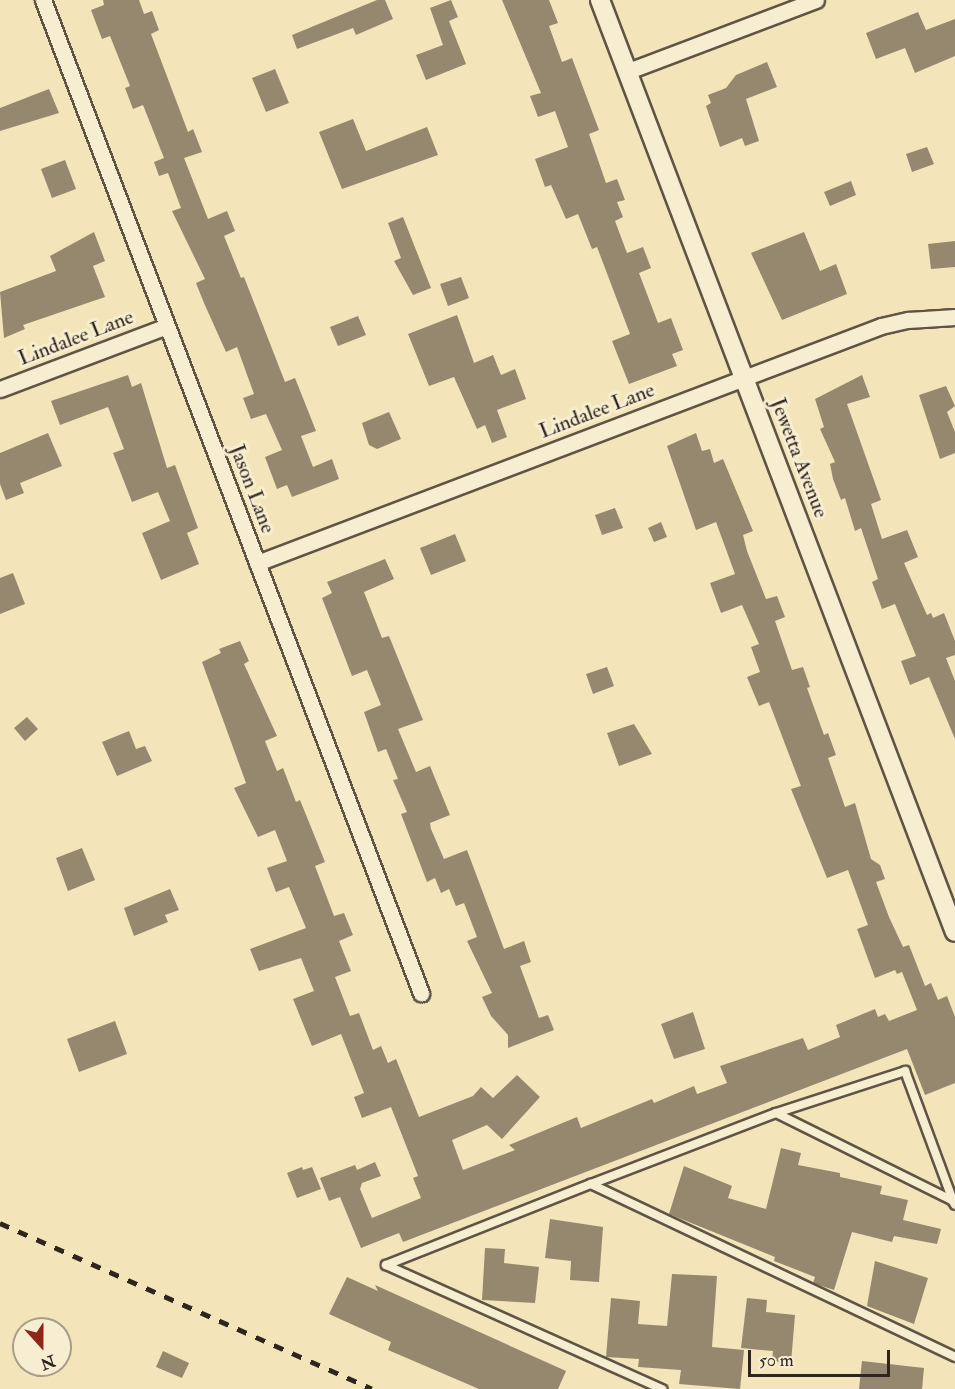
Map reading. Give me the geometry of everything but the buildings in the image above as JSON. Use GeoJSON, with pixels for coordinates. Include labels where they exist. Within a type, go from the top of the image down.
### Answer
{"type":"FeatureCollection","features":[{"type":"Feature","properties":{"kind":"street","name":"Jason Lane"},"geometry":{"type":"LineString","coordinates":[[43,0],[421,993]]}},
{"type":"Feature","properties":{"kind":"street","name":"Jewetta Avenue"},"geometry":{"type":"LineString","coordinates":[[600,0],[955,932]]}},
{"type":"Feature","properties":{"kind":"street"},"geometry":{"type":"LineString","coordinates":[[627,71],[816,0]]}},
{"type":"Feature","properties":{"kind":"street","name":"Lindalee Lane"},"geometry":{"type":"LineString","coordinates":[[257,563],[880,326],[909,320],[955,317]]}},
{"type":"Feature","properties":{"kind":"street","name":"Lindalee Lane"},"geometry":{"type":"LineString","coordinates":[[0,389],[167,326]]}},
{"type":"Feature","properties":{"kind":"lane"},"geometry":{"type":"LineString","coordinates":[[662,1389],[386,1265],[776,1113],[905,1071],[954,1203]]}},
{"type":"Feature","properties":{"kind":"lane"},"geometry":{"type":"LineString","coordinates":[[776,1113],[954,1203]]}},
{"type":"Feature","properties":{"kind":"lane"},"geometry":{"type":"LineString","coordinates":[[591,1184],[955,1357]]}},
{"type":"Feature","properties":{"kind":"railway"},"geometry":{"type":"LineString","coordinates":[[0,1223],[372,1389]]}}]}
